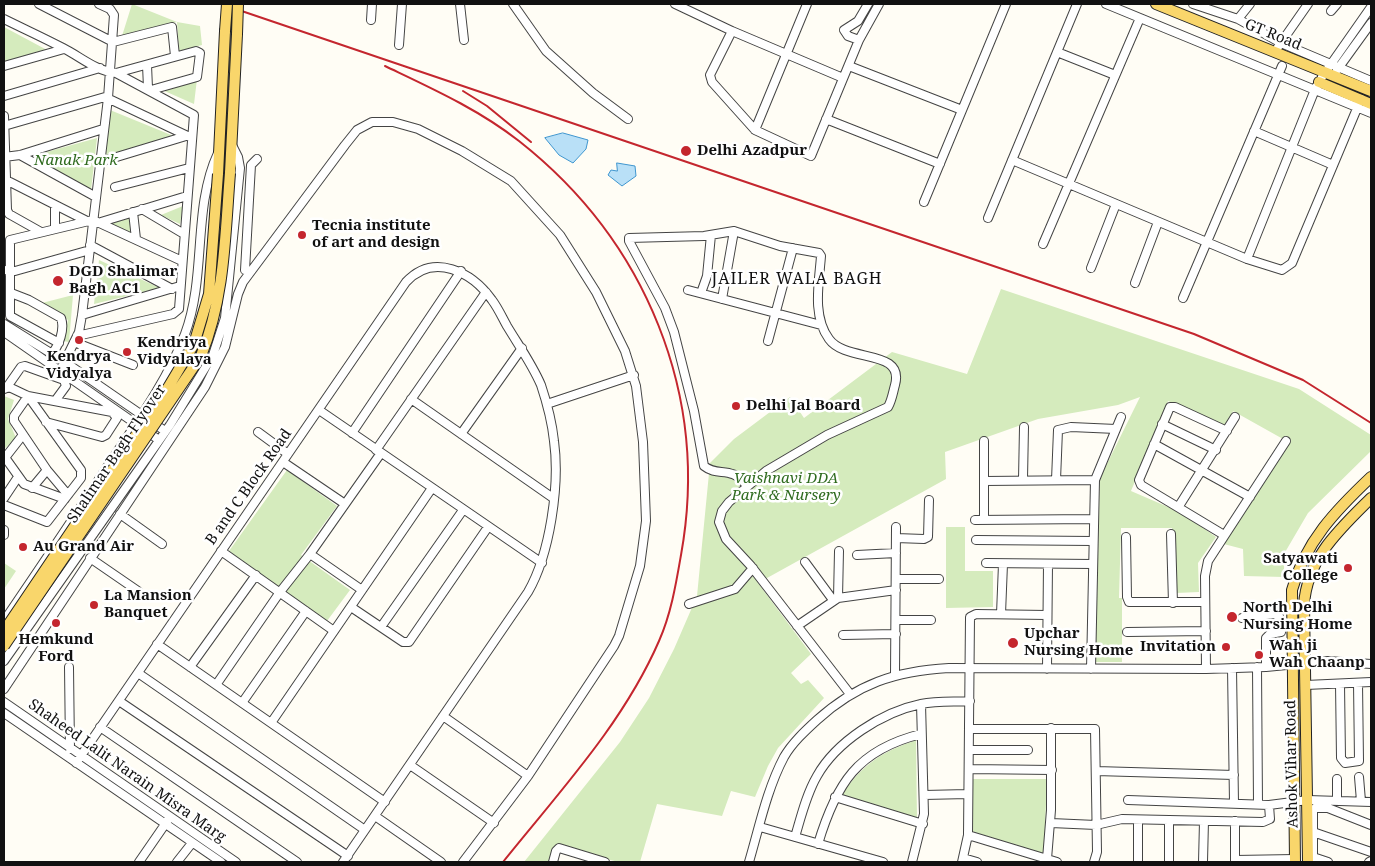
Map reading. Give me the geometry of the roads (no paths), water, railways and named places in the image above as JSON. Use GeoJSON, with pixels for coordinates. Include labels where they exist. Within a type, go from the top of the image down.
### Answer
{"type":"FeatureCollection","features":[{"type":"Feature","properties":{"kind":"main road","name":"Shalimar Bagh Flyover"},"geometry":{"type":"LineString","coordinates":[[4,631],[169,386],[194,344],[209,294],[220,146],[227,4]]}},
{"type":"Feature","properties":{"kind":"main road","name":"Shalimar Bagh Flyover"},"geometry":{"type":"LineString","coordinates":[[4,646],[201,356],[212,327],[220,292],[230,173],[238,4]]}},
{"type":"Feature","properties":{"kind":"main road","name":"GT Road"},"geometry":{"type":"LineString","coordinates":[[1156,4],[1278,48],[1331,70],[1371,91]]}},
{"type":"Feature","properties":{"kind":"main road"},"geometry":{"type":"LineString","coordinates":[[1321,88],[1359,103],[1371,104]]}},
{"type":"Feature","properties":{"kind":"main road","name":"Ashok Vihar Road"},"geometry":{"type":"LineString","coordinates":[[1295,861],[1292,594],[1302,560],[1329,518],[1371,477]]}},
{"type":"Feature","properties":{"kind":"main road","name":"Ashok Vihar Road"},"geometry":{"type":"LineString","coordinates":[[1312,860],[1308,800],[1304,605],[1308,578],[1330,540],[1371,498]]}},
{"type":"Feature","properties":{"kind":"street"},"geometry":{"type":"LineString","coordinates":[[39,4],[113,42],[172,27],[175,56]]}},
{"type":"Feature","properties":{"kind":"street"},"geometry":{"type":"LineString","coordinates":[[60,370],[76,339],[82,315],[103,129],[112,70],[113,13],[100,4]]}},
{"type":"Feature","properties":{"kind":"street"},"geometry":{"type":"LineString","coordinates":[[371,20],[372,4]]}},
{"type":"Feature","properties":{"kind":"street"},"geometry":{"type":"LineString","coordinates":[[399,45],[402,4]]}},
{"type":"Feature","properties":{"kind":"street"},"geometry":{"type":"LineString","coordinates":[[460,4],[464,40]]}},
{"type":"Feature","properties":{"kind":"street"},"geometry":{"type":"LineString","coordinates":[[513,4],[546,51],[593,93],[628,119]]}},
{"type":"Feature","properties":{"kind":"street"},"geometry":{"type":"LineString","coordinates":[[675,4],[732,31],[843,78]]}},
{"type":"Feature","properties":{"kind":"street"},"geometry":{"type":"LineString","coordinates":[[756,130],[807,4]]}},
{"type":"Feature","properties":{"kind":"street"},"geometry":{"type":"LineString","coordinates":[[859,40],[848,36],[844,30],[858,22],[868,4]]}},
{"type":"Feature","properties":{"kind":"street"},"geometry":{"type":"LineString","coordinates":[[732,31],[710,80],[756,130],[810,156],[859,40],[879,4]]}},
{"type":"Feature","properties":{"kind":"street"},"geometry":{"type":"LineString","coordinates":[[924,202],[1006,4]]}},
{"type":"Feature","properties":{"kind":"street"},"geometry":{"type":"LineString","coordinates":[[988,218],[1077,4]]}},
{"type":"Feature","properties":{"kind":"street"},"geometry":{"type":"LineString","coordinates":[[1106,4],[1278,75],[1321,88]]}},
{"type":"Feature","properties":{"kind":"street"},"geometry":{"type":"LineString","coordinates":[[1193,4],[1238,19],[1278,48],[1308,4]]}},
{"type":"Feature","properties":{"kind":"street"},"geometry":{"type":"LineString","coordinates":[[1216,12],[1221,4]]}},
{"type":"Feature","properties":{"kind":"street"},"geometry":{"type":"LineString","coordinates":[[1238,19],[1250,4]]}},
{"type":"Feature","properties":{"kind":"street"},"geometry":{"type":"LineString","coordinates":[[1331,11],[1337,4]]}},
{"type":"Feature","properties":{"kind":"street"},"geometry":{"type":"LineString","coordinates":[[1247,259],[1291,147],[1331,70],[1371,8]]}},
{"type":"Feature","properties":{"kind":"street"},"geometry":{"type":"LineString","coordinates":[[1043,244],[1140,18]]}},
{"type":"Feature","properties":{"kind":"street"},"geometry":{"type":"LineString","coordinates":[[4,19],[64,49],[98,69]]}},
{"type":"Feature","properties":{"kind":"street"},"geometry":{"type":"LineString","coordinates":[[1331,70],[1371,23]]}},
{"type":"Feature","properties":{"kind":"street"},"geometry":{"type":"LineString","coordinates":[[4,66],[64,49]]}},
{"type":"Feature","properties":{"kind":"street"},"geometry":{"type":"LineString","coordinates":[[4,96],[98,69],[112,70],[147,65],[198,51],[198,76],[150,89]]}},
{"type":"Feature","properties":{"kind":"street"},"geometry":{"type":"LineString","coordinates":[[1057,52],[1115,75]]}},
{"type":"Feature","properties":{"kind":"street"},"geometry":{"type":"LineString","coordinates":[[147,65],[150,89]]}},
{"type":"Feature","properties":{"kind":"street"},"geometry":{"type":"LineString","coordinates":[[849,66],[962,110]]}},
{"type":"Feature","properties":{"kind":"street"},"geometry":{"type":"LineString","coordinates":[[1183,298],[1282,66]]}},
{"type":"Feature","properties":{"kind":"street"},"geometry":{"type":"LineString","coordinates":[[76,339],[176,313],[179,309],[176,287],[182,261],[189,168],[189,137],[193,113],[112,70]]}},
{"type":"Feature","properties":{"kind":"street"},"geometry":{"type":"LineString","coordinates":[[1331,70],[1371,81]]}},
{"type":"Feature","properties":{"kind":"street"},"geometry":{"type":"LineString","coordinates":[[4,126],[40,117],[94,99],[108,98],[189,137]]}},
{"type":"Feature","properties":{"kind":"street"},"geometry":{"type":"LineString","coordinates":[[1012,160],[1247,259],[1278,270],[1289,267],[1359,103],[1371,113]]}},
{"type":"Feature","properties":{"kind":"street"},"geometry":{"type":"LineString","coordinates":[[4,116],[4,181],[8,212],[41,232]]}},
{"type":"Feature","properties":{"kind":"street"},"geometry":{"type":"LineString","coordinates":[[826,118],[940,164]]}},
{"type":"Feature","properties":{"kind":"street"},"geometry":{"type":"LineString","coordinates":[[4,661],[165,432],[199,378],[227,340],[239,290],[247,272],[357,130],[372,122],[404,124],[454,147],[503,175],[521,190],[560,235],[596,292],[625,351],[634,376],[643,442],[646,521],[637,575],[619,636],[528,776],[463,862]]}},
{"type":"Feature","properties":{"kind":"street"},"geometry":{"type":"LineString","coordinates":[[4,157],[20,155],[103,129]]}},
{"type":"Feature","properties":{"kind":"street"},"geometry":{"type":"LineString","coordinates":[[1254,131],[1333,165]]}},
{"type":"Feature","properties":{"kind":"street"},"geometry":{"type":"LineString","coordinates":[[100,162],[189,137]]}},
{"type":"Feature","properties":{"kind":"street"},"geometry":{"type":"LineString","coordinates":[[4,689],[205,387],[216,357],[224,324],[232,262],[239,161],[232,145]]}},
{"type":"Feature","properties":{"kind":"street"},"geometry":{"type":"LineString","coordinates":[[22,635],[4,622],[142,415],[170,365],[185,333],[192,312],[200,261],[207,179],[220,146]]}},
{"type":"Feature","properties":{"kind":"street"},"geometry":{"type":"LineString","coordinates":[[20,155],[96,197]]}},
{"type":"Feature","properties":{"kind":"street"},"geometry":{"type":"LineString","coordinates":[[247,272],[251,165],[257,159]]}},
{"type":"Feature","properties":{"kind":"street"},"geometry":{"type":"LineString","coordinates":[[115,187],[189,168]]}},
{"type":"Feature","properties":{"kind":"street"},"geometry":{"type":"LineString","coordinates":[[4,181],[182,261]]}},
{"type":"Feature","properties":{"kind":"street"},"geometry":{"type":"LineString","coordinates":[[59,343],[11,317],[11,294],[7,271],[10,240],[133,212],[187,196]]}},
{"type":"Feature","properties":{"kind":"street"},"geometry":{"type":"LineString","coordinates":[[1091,268],[1116,204]]}},
{"type":"Feature","properties":{"kind":"street"},"geometry":{"type":"LineString","coordinates":[[55,229],[56,205]]}},
{"type":"Feature","properties":{"kind":"street"},"geometry":{"type":"LineString","coordinates":[[142,209],[184,234]]}},
{"type":"Feature","properties":{"kind":"street"},"geometry":{"type":"LineString","coordinates":[[133,212],[136,239]]}},
{"type":"Feature","properties":{"kind":"street"},"geometry":{"type":"LineString","coordinates":[[1135,284],[1158,222]]}},
{"type":"Feature","properties":{"kind":"street"},"geometry":{"type":"LineString","coordinates":[[722,299],[734,231]]}},
{"type":"Feature","properties":{"kind":"street"},"geometry":{"type":"LineString","coordinates":[[747,486],[737,474],[710,470],[704,466],[694,411],[674,332],[665,308],[628,240],[711,235],[734,231],[820,254],[818,311],[821,325],[828,338],[838,347],[894,366],[897,377],[890,404],[885,409],[826,435],[795,453],[747,486],[722,511],[719,526],[726,539],[753,568],[850,694]]}},
{"type":"Feature","properties":{"kind":"street"},"geometry":{"type":"LineString","coordinates":[[701,293],[707,276],[711,235]]}},
{"type":"Feature","properties":{"kind":"street"},"geometry":{"type":"LineString","coordinates":[[7,271],[90,247],[176,287]]}},
{"type":"Feature","properties":{"kind":"street"},"geometry":{"type":"LineString","coordinates":[[768,342],[793,248]]}},
{"type":"Feature","properties":{"kind":"street"},"geometry":{"type":"LineString","coordinates":[[232,262],[247,272]]}},
{"type":"Feature","properties":{"kind":"street","name":"B and C Block Road"},"geometry":{"type":"LineString","coordinates":[[78,760],[319,410],[395,296],[413,275],[438,266],[460,271]]}},
{"type":"Feature","properties":{"kind":"street"},"geometry":{"type":"LineString","coordinates":[[119,700],[346,859],[528,592],[542,563],[550,524],[555,450],[547,404],[534,369],[486,292],[460,271],[352,433]]}},
{"type":"Feature","properties":{"kind":"street"},"geometry":{"type":"LineString","coordinates":[[82,315],[176,287]]}},
{"type":"Feature","properties":{"kind":"street"},"geometry":{"type":"LineString","coordinates":[[688,290],[821,325]]}},
{"type":"Feature","properties":{"kind":"street"},"geometry":{"type":"LineString","coordinates":[[216,685],[280,592],[310,554],[345,504],[411,399],[486,292]]}},
{"type":"Feature","properties":{"kind":"street"},"geometry":{"type":"LineString","coordinates":[[11,294],[29,300],[61,318],[63,322],[59,343],[52,353]]}},
{"type":"Feature","properties":{"kind":"street"},"geometry":{"type":"LineString","coordinates":[[4,324],[52,353],[165,432]]}},
{"type":"Feature","properties":{"kind":"street"},"geometry":{"type":"LineString","coordinates":[[4,332],[159,440]]}},
{"type":"Feature","properties":{"kind":"street"},"geometry":{"type":"LineString","coordinates":[[76,339],[133,365]]}},
{"type":"Feature","properties":{"kind":"street"},"geometry":{"type":"LineString","coordinates":[[461,434],[522,348]]}},
{"type":"Feature","properties":{"kind":"street"},"geometry":{"type":"LineString","coordinates":[[170,365],[173,378],[181,384],[192,383],[199,378]]}},
{"type":"Feature","properties":{"kind":"street"},"geometry":{"type":"LineString","coordinates":[[46,422],[102,437],[106,435],[117,419],[112,412],[28,396],[5,388],[20,368],[25,366],[58,377],[66,382],[66,386],[55,401]]}},
{"type":"Feature","properties":{"kind":"street"},"geometry":{"type":"LineString","coordinates":[[547,404],[634,376]]}},
{"type":"Feature","properties":{"kind":"street"},"geometry":{"type":"LineString","coordinates":[[4,505],[46,523],[81,478],[82,473],[28,396]]}},
{"type":"Feature","properties":{"kind":"street"},"geometry":{"type":"LineString","coordinates":[[28,396],[14,419],[22,436],[67,497]]}},
{"type":"Feature","properties":{"kind":"street"},"geometry":{"type":"LineString","coordinates":[[411,399],[553,498]]}},
{"type":"Feature","properties":{"kind":"street"},"geometry":{"type":"LineString","coordinates":[[1224,535],[1139,482],[1168,409],[1175,407],[1227,431]]}},
{"type":"Feature","properties":{"kind":"street"},"geometry":{"type":"LineString","coordinates":[[319,410],[542,563]]}},
{"type":"Feature","properties":{"kind":"street"},"geometry":{"type":"LineString","coordinates":[[1179,506],[1216,450],[1235,416]]}},
{"type":"Feature","properties":{"kind":"street"},"geometry":{"type":"LineString","coordinates":[[1091,669],[1095,480],[1121,417]]}},
{"type":"Feature","properties":{"kind":"street"},"geometry":{"type":"LineString","coordinates":[[1162,424],[1216,450]]}},
{"type":"Feature","properties":{"kind":"street"},"geometry":{"type":"LineString","coordinates":[[1023,479],[1024,427]]}},
{"type":"Feature","properties":{"kind":"street"},"geometry":{"type":"LineString","coordinates":[[1056,480],[1058,430],[1071,427],[1116,429]]}},
{"type":"Feature","properties":{"kind":"street"},"geometry":{"type":"LineString","coordinates":[[258,432],[288,454]]}},
{"type":"Feature","properties":{"kind":"street"},"geometry":{"type":"LineString","coordinates":[[22,436],[4,458],[18,477],[32,488],[67,497]]}},
{"type":"Feature","properties":{"kind":"street"},"geometry":{"type":"LineString","coordinates":[[984,441],[984,520]]}},
{"type":"Feature","properties":{"kind":"street"},"geometry":{"type":"LineString","coordinates":[[1206,669],[1205,569],[1210,555],[1286,441]]}},
{"type":"Feature","properties":{"kind":"street"},"geometry":{"type":"LineString","coordinates":[[1154,444],[1250,497]]}},
{"type":"Feature","properties":{"kind":"street"},"geometry":{"type":"LineString","coordinates":[[283,462],[345,504]]}},
{"type":"Feature","properties":{"kind":"street"},"geometry":{"type":"LineString","coordinates":[[32,488],[47,470]]}},
{"type":"Feature","properties":{"kind":"street"},"geometry":{"type":"LineString","coordinates":[[4,498],[18,477]]}},
{"type":"Feature","properties":{"kind":"street"},"geometry":{"type":"LineString","coordinates":[[984,481],[1023,479],[1095,480]]}},
{"type":"Feature","properties":{"kind":"street"},"geometry":{"type":"LineString","coordinates":[[271,723],[432,488]]}},
{"type":"Feature","properties":{"kind":"street"},"geometry":{"type":"LineString","coordinates":[[124,491],[132,496]]}},
{"type":"Feature","properties":{"kind":"street"},"geometry":{"type":"LineString","coordinates":[[896,538],[924,539],[928,536],[929,500]]}},
{"type":"Feature","properties":{"kind":"street"},"geometry":{"type":"LineString","coordinates":[[381,627],[463,510]]}},
{"type":"Feature","properties":{"kind":"street"},"geometry":{"type":"LineString","coordinates":[[120,514],[162,544]]}},
{"type":"Feature","properties":{"kind":"street"},"geometry":{"type":"LineString","coordinates":[[975,520],[1093,519]]}},
{"type":"Feature","properties":{"kind":"street"},"geometry":{"type":"LineString","coordinates":[[351,607],[405,643],[412,640],[488,527]]}},
{"type":"Feature","properties":{"kind":"street"},"geometry":{"type":"LineString","coordinates":[[895,675],[896,527]]}},
{"type":"Feature","properties":{"kind":"street"},"geometry":{"type":"LineString","coordinates":[[4,530],[4,535]]}},
{"type":"Feature","properties":{"kind":"street"},"geometry":{"type":"LineString","coordinates":[[1171,534],[1173,603]]}},
{"type":"Feature","properties":{"kind":"street"},"geometry":{"type":"LineString","coordinates":[[1126,537],[1128,600],[1133,603],[1206,602]]}},
{"type":"Feature","properties":{"kind":"street"},"geometry":{"type":"LineString","coordinates":[[976,540],[1093,541]]}},
{"type":"Feature","properties":{"kind":"street"},"geometry":{"type":"LineString","coordinates":[[221,551],[334,631]]}},
{"type":"Feature","properties":{"kind":"street"},"geometry":{"type":"LineString","coordinates":[[835,599],[839,551]]}},
{"type":"Feature","properties":{"kind":"street"},"geometry":{"type":"LineString","coordinates":[[857,555],[896,553]]}},
{"type":"Feature","properties":{"kind":"street"},"geometry":{"type":"LineString","coordinates":[[310,554],[362,590]]}},
{"type":"Feature","properties":{"kind":"street"},"geometry":{"type":"LineString","coordinates":[[90,558],[138,590]]}},
{"type":"Feature","properties":{"kind":"street"},"geometry":{"type":"LineString","coordinates":[[805,562],[835,599]]}},
{"type":"Feature","properties":{"kind":"street"},"geometry":{"type":"LineString","coordinates":[[986,563],[1093,564]]}},
{"type":"Feature","properties":{"kind":"street"},"geometry":{"type":"LineString","coordinates":[[1002,614],[1003,564]]}},
{"type":"Feature","properties":{"kind":"street"},"geometry":{"type":"LineString","coordinates":[[1047,669],[1048,564]]}},
{"type":"Feature","properties":{"kind":"street"},"geometry":{"type":"LineString","coordinates":[[689,604],[735,589],[753,568]]}},
{"type":"Feature","properties":{"kind":"street"},"geometry":{"type":"LineString","coordinates":[[190,667],[256,576]]}},
{"type":"Feature","properties":{"kind":"street"},"geometry":{"type":"LineString","coordinates":[[896,579],[939,579]]}},
{"type":"Feature","properties":{"kind":"street"},"geometry":{"type":"LineString","coordinates":[[797,626],[835,599],[896,590]]}},
{"type":"Feature","properties":{"kind":"street"},"geometry":{"type":"LineString","coordinates":[[242,703],[306,611]]}},
{"type":"Feature","properties":{"kind":"street"},"geometry":{"type":"LineString","coordinates":[[977,862],[962,860],[968,835],[970,617],[976,614],[1047,615]]}},
{"type":"Feature","properties":{"kind":"street"},"geometry":{"type":"LineString","coordinates":[[1242,618],[1273,614],[1279,616],[1280,633],[1270,634],[1266,638],[1266,667]]}},
{"type":"Feature","properties":{"kind":"street"},"geometry":{"type":"LineString","coordinates":[[896,620],[931,620]]}},
{"type":"Feature","properties":{"kind":"street"},"geometry":{"type":"LineString","coordinates":[[1127,632],[1206,631]]}},
{"type":"Feature","properties":{"kind":"street"},"geometry":{"type":"LineString","coordinates":[[843,635],[896,634]]}},
{"type":"Feature","properties":{"kind":"street"},"geometry":{"type":"LineString","coordinates":[[157,644],[385,802]]}},
{"type":"Feature","properties":{"kind":"street"},"geometry":{"type":"LineString","coordinates":[[749,862],[776,774],[788,751],[806,730],[850,694],[895,675],[916,670],[971,668],[1206,669],[1292,666],[1324,661],[1371,664]]}},
{"type":"Feature","properties":{"kind":"street"},"geometry":{"type":"LineString","coordinates":[[69,667],[70,749]]}},
{"type":"Feature","properties":{"kind":"street"},"geometry":{"type":"LineString","coordinates":[[1257,667],[1258,804]]}},
{"type":"Feature","properties":{"kind":"street"},"geometry":{"type":"LineString","coordinates":[[1232,668],[1234,803]]}},
{"type":"Feature","properties":{"kind":"street"},"geometry":{"type":"LineString","coordinates":[[138,673],[365,830]]}},
{"type":"Feature","properties":{"kind":"street"},"geometry":{"type":"LineString","coordinates":[[1306,685],[1371,682]]}},
{"type":"Feature","properties":{"kind":"street"},"geometry":{"type":"LineString","coordinates":[[1340,684],[1341,758],[1345,763],[1360,760],[1358,683]]}},
{"type":"Feature","properties":{"kind":"street"},"geometry":{"type":"LineString","coordinates":[[795,837],[808,794],[817,776],[844,745],[874,722],[921,704],[970,700]]}},
{"type":"Feature","properties":{"kind":"street","name":"Shaheed Lalit Narain Misra Marg"},"geometry":{"type":"LineString","coordinates":[[4,702],[70,749],[78,760]]}},
{"type":"Feature","properties":{"kind":"street"},"geometry":{"type":"LineString","coordinates":[[912,862],[923,824],[921,704]]}},
{"type":"Feature","properties":{"kind":"street","name":"Shaheed Lalit Narain Misra Marg"},"geometry":{"type":"LineString","coordinates":[[4,713],[78,760],[167,821],[236,862]]}},
{"type":"Feature","properties":{"kind":"street"},"geometry":{"type":"LineString","coordinates":[[443,716],[528,776]]}},
{"type":"Feature","properties":{"kind":"street"},"geometry":{"type":"LineString","coordinates":[[100,727],[297,862]]}},
{"type":"Feature","properties":{"kind":"street"},"geometry":{"type":"LineString","coordinates":[[1047,859],[1051,823],[1051,728]]}},
{"type":"Feature","properties":{"kind":"street"},"geometry":{"type":"LineString","coordinates":[[969,729],[1095,729],[1097,852],[1094,862]]}},
{"type":"Feature","properties":{"kind":"street"},"geometry":{"type":"LineString","coordinates":[[818,844],[835,797],[845,781],[868,757],[892,744],[921,734]]}},
{"type":"Feature","properties":{"kind":"street"},"geometry":{"type":"LineString","coordinates":[[969,750],[1028,750]]}},
{"type":"Feature","properties":{"kind":"street"},"geometry":{"type":"LineString","coordinates":[[410,765],[494,823]]}},
{"type":"Feature","properties":{"kind":"street"},"geometry":{"type":"LineString","coordinates":[[969,769],[1052,770]]}},
{"type":"Feature","properties":{"kind":"street"},"geometry":{"type":"LineString","coordinates":[[1096,771],[1234,775]]}},
{"type":"Feature","properties":{"kind":"street"},"geometry":{"type":"LineString","coordinates":[[1359,777],[1361,801]]}},
{"type":"Feature","properties":{"kind":"street"},"geometry":{"type":"LineString","coordinates":[[1337,779],[1337,800]]}},
{"type":"Feature","properties":{"kind":"street"},"geometry":{"type":"LineString","coordinates":[[924,795],[968,794]]}},
{"type":"Feature","properties":{"kind":"street"},"geometry":{"type":"LineString","coordinates":[[835,797],[923,824]]}},
{"type":"Feature","properties":{"kind":"street"},"geometry":{"type":"LineString","coordinates":[[1128,800],[1269,805],[1308,800],[1371,802]]}},
{"type":"Feature","properties":{"kind":"street"},"geometry":{"type":"LineString","coordinates":[[1051,823],[1096,825],[1122,819],[1267,821],[1270,815],[1269,805]]}},
{"type":"Feature","properties":{"kind":"street"},"geometry":{"type":"LineString","coordinates":[[1328,862],[1312,860],[1313,811],[1320,807],[1371,825]]}},
{"type":"Feature","properties":{"kind":"street"},"geometry":{"type":"LineString","coordinates":[[375,816],[441,862]]}},
{"type":"Feature","properties":{"kind":"street"},"geometry":{"type":"LineString","coordinates":[[1138,820],[1138,862]]}},
{"type":"Feature","properties":{"kind":"street"},"geometry":{"type":"LineString","coordinates":[[1169,820],[1169,862]]}},
{"type":"Feature","properties":{"kind":"street"},"geometry":{"type":"LineString","coordinates":[[139,862],[167,821]]}},
{"type":"Feature","properties":{"kind":"street","name":"Shaheed Lalit Narain Misra Marg"},"geometry":{"type":"LineString","coordinates":[[167,821],[220,862]]}},
{"type":"Feature","properties":{"kind":"street"},"geometry":{"type":"LineString","coordinates":[[1203,862],[1204,821]]}},
{"type":"Feature","properties":{"kind":"street"},"geometry":{"type":"LineString","coordinates":[[1235,821],[1235,861],[1295,861]]}},
{"type":"Feature","properties":{"kind":"street"},"geometry":{"type":"LineString","coordinates":[[760,827],[883,862]]}},
{"type":"Feature","properties":{"kind":"street"},"geometry":{"type":"LineString","coordinates":[[1313,832],[1371,852]]}},
{"type":"Feature","properties":{"kind":"street"},"geometry":{"type":"LineString","coordinates":[[968,835],[1058,862]]}},
{"type":"Feature","properties":{"kind":"street"},"geometry":{"type":"LineString","coordinates":[[177,862],[192,842]]}},
{"type":"Feature","properties":{"kind":"street"},"geometry":{"type":"LineString","coordinates":[[553,862],[556,851],[559,848],[578,858],[605,862]]}},
{"type":"Feature","properties":{"kind":"water"},"geometry":{"type":"Polygon","coordinates":[[[563,133],[588,140],[586,149],[573,163],[559,155],[545,138],[563,133]]]}},
{"type":"Feature","properties":{"kind":"water"},"geometry":{"type":"Polygon","coordinates":[[[617,163],[635,166],[636,176],[622,186],[608,175],[611,170],[617,171],[617,163]]]}},
{"type":"Feature","properties":{"kind":"railway"},"geometry":{"type":"LineString","coordinates":[[221,4],[1194,334],[1303,380],[1371,423]]}},
{"type":"Feature","properties":{"kind":"railway"},"geometry":{"type":"LineString","coordinates":[[385,66],[454,100],[503,129],[564,181],[602,225],[634,274],[658,326],[676,380],[686,437],[688,495],[681,555],[670,610],[659,641],[627,701],[609,729],[503,862]]}},
{"type":"Feature","properties":{"kind":"railway"},"geometry":{"type":"LineString","coordinates":[[463,91],[487,106],[531,142]]}},
{"type":"Feature","properties":{"kind":"place","name":"Delhi Azadpur"},"geometry":{"type":"Point","coordinates":[686,151]}},
{"type":"Feature","properties":{"kind":"place","name":"Tecnia institute of art and design"},"geometry":{"type":"Point","coordinates":[302,235]}},
{"type":"Feature","properties":{"kind":"place","name":"DGD Shalimar Bagh AC1"},"geometry":{"type":"Point","coordinates":[58,281]}},
{"type":"Feature","properties":{"kind":"place","name":"Kendrya Vidyalya"},"geometry":{"type":"Point","coordinates":[79,340]}},
{"type":"Feature","properties":{"kind":"place","name":"Kendriya Vidyalaya"},"geometry":{"type":"Point","coordinates":[127,352]}},
{"type":"Feature","properties":{"kind":"place","name":"Delhi Jal Board"},"geometry":{"type":"Point","coordinates":[736,406]}},
{"type":"Feature","properties":{"kind":"place","name":"Au Grand Air"},"geometry":{"type":"Point","coordinates":[23,547]}},
{"type":"Feature","properties":{"kind":"place","name":"Satyawati College"},"geometry":{"type":"Point","coordinates":[1348,568]}},
{"type":"Feature","properties":{"kind":"place","name":"La Mansion Banquet"},"geometry":{"type":"Point","coordinates":[94,605]}},
{"type":"Feature","properties":{"kind":"place","name":"North Delhi Nursing Home"},"geometry":{"type":"Point","coordinates":[1232,617]}},
{"type":"Feature","properties":{"kind":"place","name":"Hemkund Ford"},"geometry":{"type":"Point","coordinates":[56,623]}},
{"type":"Feature","properties":{"kind":"place","name":"Upchar Nursing Home"},"geometry":{"type":"Point","coordinates":[1013,643]}},
{"type":"Feature","properties":{"kind":"place","name":"Invitation"},"geometry":{"type":"Point","coordinates":[1226,647]}},
{"type":"Feature","properties":{"kind":"place","name":"Wah ji Wah Chaanp"},"geometry":{"type":"Point","coordinates":[1259,655]}},
{"type":"Feature","properties":{"kind":"district","name":"JAILER WALA BAGH"},"geometry":{"type":"Point","coordinates":[797,279]}},
{"type":"Feature","properties":{"kind":"park label","name":"Nanak Park"},"geometry":{"type":"Point","coordinates":[76,161]}},
{"type":"Feature","properties":{"kind":"park label","name":"Vaishnavi DDA Park & Nursery"},"geometry":{"type":"Point","coordinates":[786,488]}}]}
